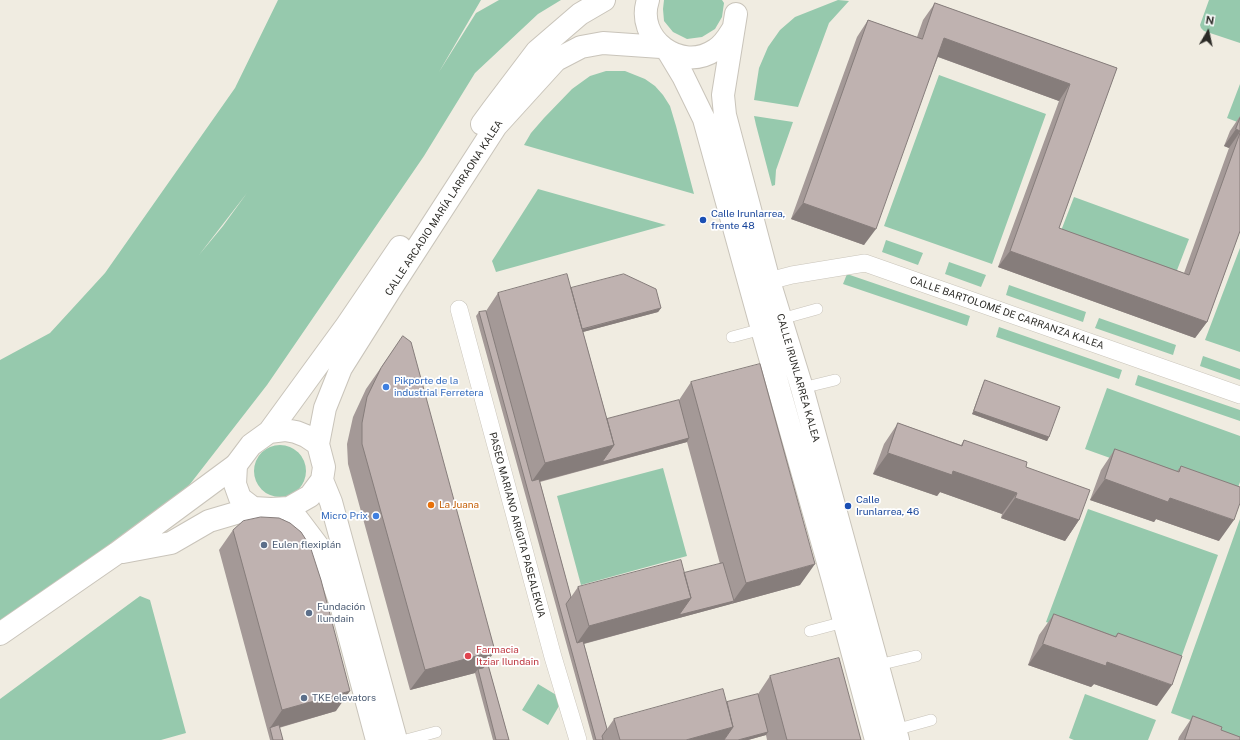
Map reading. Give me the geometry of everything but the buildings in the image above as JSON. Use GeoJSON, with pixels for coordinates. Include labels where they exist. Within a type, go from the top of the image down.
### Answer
{"type":"FeatureCollection","features":[{"type":"Feature","properties":{"kind":"street","name":"CALLE ARCADIO MARÍA LARRAONA KALEA"},"geometry":{"type":"LineString","coordinates":[[269,432],[347,325],[493,108],[532,56],[580,14],[604,0]]}},
{"type":"Feature","properties":{"kind":"street"},"geometry":{"type":"LineString","coordinates":[[648,0],[646,6],[646,21],[652,35],[683,76],[704,119],[876,740]]}},
{"type":"Feature","properties":{"kind":"street","name":"CALLE ARCADIO MARÍA LARRAONA KALEA"},"geometry":{"type":"LineString","coordinates":[[318,444],[325,408],[341,368],[496,126],[556,60],[581,47],[604,43],[664,49],[688,58],[702,56],[715,50],[726,41],[733,28],[735,7]]}},
{"type":"Feature","properties":{"kind":"street","name":"CALLE IRUNLARREA KALEA"},"geometry":{"type":"LineString","coordinates":[[735,7],[723,95],[725,115],[770,281],[802,388],[896,735]]}},
{"type":"Feature","properties":{"kind":"street","name":"CALLE BARTOLOMÉ DE CARRANZA KALEA"},"geometry":{"type":"LineString","coordinates":[[770,281],[792,275],[865,263],[1240,395]]}},
{"type":"Feature","properties":{"kind":"street","name":"PASEO MARIANO ARIGITA PASEALEKUA"},"geometry":{"type":"LineString","coordinates":[[459,309],[553,658],[578,740]]}},
{"type":"Feature","properties":{"kind":"street"},"geometry":{"type":"LineString","coordinates":[[0,634],[118,553],[236,465],[251,445],[269,432],[285,430],[296,432],[306,436],[318,444],[324,467],[322,480],[310,496],[289,508],[271,510],[253,508],[209,521],[171,543],[118,553]]}},
{"type":"Feature","properties":{"kind":"street"},"geometry":{"type":"LineString","coordinates":[[236,465],[235,484],[240,498],[253,508]]}},
{"type":"Feature","properties":{"kind":"street"},"geometry":{"type":"LineString","coordinates":[[322,480],[331,502],[396,740]]}},
{"type":"Feature","properties":{"kind":"street"},"geometry":{"type":"LineString","coordinates":[[289,508],[323,553],[341,604],[377,740]]}},
{"type":"Feature","properties":{"kind":"lane"},"geometry":{"type":"LineString","coordinates":[[781,319],[817,309]]}},
{"type":"Feature","properties":{"kind":"lane"},"geometry":{"type":"LineString","coordinates":[[732,337],[762,329]]}},
{"type":"Feature","properties":{"kind":"lane"},"geometry":{"type":"LineString","coordinates":[[802,388],[835,380]]}},
{"type":"Feature","properties":{"kind":"lane"},"geometry":{"type":"LineString","coordinates":[[810,631],[844,622]]}},
{"type":"Feature","properties":{"kind":"lane"},"geometry":{"type":"LineString","coordinates":[[878,665],[916,656]]}},
{"type":"Feature","properties":{"kind":"lane"},"geometry":{"type":"LineString","coordinates":[[896,735],[931,720]]}},
{"type":"Feature","properties":{"kind":"lane"},"geometry":{"type":"LineString","coordinates":[[406,740],[436,732]]}},
{"type":"Feature","properties":{"kind":"green space"},"geometry":{"type":"Polygon","coordinates":[[[278,0],[481,0],[439,72],[476,13],[499,0],[561,0],[538,14],[475,73],[424,156],[267,385],[187,488],[0,640],[0,360],[50,333],[105,273],[235,88],[278,0]],[[247,193],[199,255],[223,226],[247,193]]]}},
{"type":"Feature","properties":{"kind":"green space"},"geometry":{"type":"Polygon","coordinates":[[[664,0],[722,0],[724,3],[722,17],[715,29],[702,37],[687,39],[673,32],[664,21],[664,0]]]}},
{"type":"Feature","properties":{"kind":"green space"},"geometry":{"type":"Polygon","coordinates":[[[838,0],[849,1],[829,23],[798,107],[754,100],[759,68],[768,47],[780,30],[795,17],[838,0]]]}},
{"type":"Feature","properties":{"kind":"green space"},"geometry":{"type":"Polygon","coordinates":[[[1209,0],[1240,0],[1240,43],[1204,31],[1201,28],[1200,25],[1209,0]]]}},
{"type":"Feature","properties":{"kind":"green space"},"geometry":{"type":"Polygon","coordinates":[[[606,71],[625,71],[645,79],[655,86],[663,95],[670,106],[694,194],[524,145],[531,133],[572,89],[590,76],[606,71]]]}},
{"type":"Feature","properties":{"kind":"green space"},"geometry":{"type":"Polygon","coordinates":[[[939,75],[1046,114],[992,264],[884,226],[939,75]]]}},
{"type":"Feature","properties":{"kind":"green space"},"geometry":{"type":"Polygon","coordinates":[[[1240,84],[1240,123],[1227,118],[1240,84]]]}},
{"type":"Feature","properties":{"kind":"green space"},"geometry":{"type":"Polygon","coordinates":[[[754,116],[793,122],[776,170],[775,185],[772,186],[756,125],[754,116]]]}},
{"type":"Feature","properties":{"kind":"green space"},"geometry":{"type":"Polygon","coordinates":[[[538,189],[666,225],[496,272],[492,261],[538,189]]]}},
{"type":"Feature","properties":{"kind":"green space"},"geometry":{"type":"Polygon","coordinates":[[[1074,197],[1189,239],[1174,278],[1059,236],[1074,197]]]}},
{"type":"Feature","properties":{"kind":"green space"},"geometry":{"type":"Polygon","coordinates":[[[886,240],[923,253],[918,265],[882,252],[886,240]]]}},
{"type":"Feature","properties":{"kind":"green space"},"geometry":{"type":"Polygon","coordinates":[[[1240,248],[1240,352],[1205,340],[1240,248]]]}},
{"type":"Feature","properties":{"kind":"green space"},"geometry":{"type":"Polygon","coordinates":[[[949,262],[986,275],[981,287],[945,274],[949,262]]]}},
{"type":"Feature","properties":{"kind":"green space"},"geometry":{"type":"Polygon","coordinates":[[[847,274],[970,316],[967,326],[843,284],[847,274]]]}},
{"type":"Feature","properties":{"kind":"green space"},"geometry":{"type":"Polygon","coordinates":[[[1009,285],[1086,312],[1083,322],[1006,295],[1009,285]]]}},
{"type":"Feature","properties":{"kind":"green space"},"geometry":{"type":"Polygon","coordinates":[[[1099,318],[1176,345],[1173,355],[1095,328],[1099,318]]]}},
{"type":"Feature","properties":{"kind":"green space"},"geometry":{"type":"Polygon","coordinates":[[[999,327],[1122,370],[1119,379],[996,337],[999,327]]]}},
{"type":"Feature","properties":{"kind":"green space"},"geometry":{"type":"Polygon","coordinates":[[[1203,356],[1240,369],[1240,380],[1200,366],[1203,356]]]}},
{"type":"Feature","properties":{"kind":"green space"},"geometry":{"type":"Polygon","coordinates":[[[1138,375],[1240,410],[1240,421],[1135,385],[1138,375]]]}},
{"type":"Feature","properties":{"kind":"green space"},"geometry":{"type":"Polygon","coordinates":[[[1107,388],[1240,436],[1240,482],[1233,502],[1085,449],[1107,388]]]}},
{"type":"Feature","properties":{"kind":"green space"},"geometry":{"type":"Polygon","coordinates":[[[280,445],[290,447],[298,453],[304,461],[306,471],[304,481],[298,489],[290,495],[280,497],[270,495],[262,489],[256,481],[254,471],[256,461],[262,453],[270,447],[280,445]]]}},
{"type":"Feature","properties":{"kind":"green space"},"geometry":{"type":"Polygon","coordinates":[[[663,468],[687,556],[581,585],[557,496],[663,468]]]}},
{"type":"Feature","properties":{"kind":"green space"},"geometry":{"type":"Polygon","coordinates":[[[1088,509],[1218,555],[1177,669],[1046,622],[1088,509]]]}},
{"type":"Feature","properties":{"kind":"green space"},"geometry":{"type":"Polygon","coordinates":[[[1240,519],[1240,738],[1171,713],[1240,519]]]}},
{"type":"Feature","properties":{"kind":"green space"},"geometry":{"type":"Polygon","coordinates":[[[140,596],[150,600],[186,733],[161,740],[0,740],[0,699],[140,596]]]}},
{"type":"Feature","properties":{"kind":"green space"},"geometry":{"type":"Polygon","coordinates":[[[538,684],[563,699],[548,725],[522,710],[538,684]]]}},
{"type":"Feature","properties":{"kind":"green space"},"geometry":{"type":"Polygon","coordinates":[[[1085,694],[1156,720],[1148,740],[1074,740],[1069,738],[1085,694]]]}},
{"type":"Feature","properties":{"kind":"place","name":"Calle Irunlarrea, frente 48"},"geometry":{"type":"Point","coordinates":[703,220]}},
{"type":"Feature","properties":{"kind":"place","name":"Pikporte de la industrial Ferretera"},"geometry":{"type":"Point","coordinates":[386,387]}},
{"type":"Feature","properties":{"kind":"place","name":"La Juana"},"geometry":{"type":"Point","coordinates":[431,505]}},
{"type":"Feature","properties":{"kind":"place","name":"Calle Irunlarrea, 46"},"geometry":{"type":"Point","coordinates":[848,506]}},
{"type":"Feature","properties":{"kind":"place","name":"Micro Prix"},"geometry":{"type":"Point","coordinates":[376,516]}},
{"type":"Feature","properties":{"kind":"place","name":"Eulen flexiplán"},"geometry":{"type":"Point","coordinates":[264,545]}},
{"type":"Feature","properties":{"kind":"place","name":"Fundación Ilundain"},"geometry":{"type":"Point","coordinates":[309,613]}},
{"type":"Feature","properties":{"kind":"place","name":"Farmacia Itziar Ilundain"},"geometry":{"type":"Point","coordinates":[468,656]}},
{"type":"Feature","properties":{"kind":"place","name":"TKE elevators"},"geometry":{"type":"Point","coordinates":[304,698]}}]}
